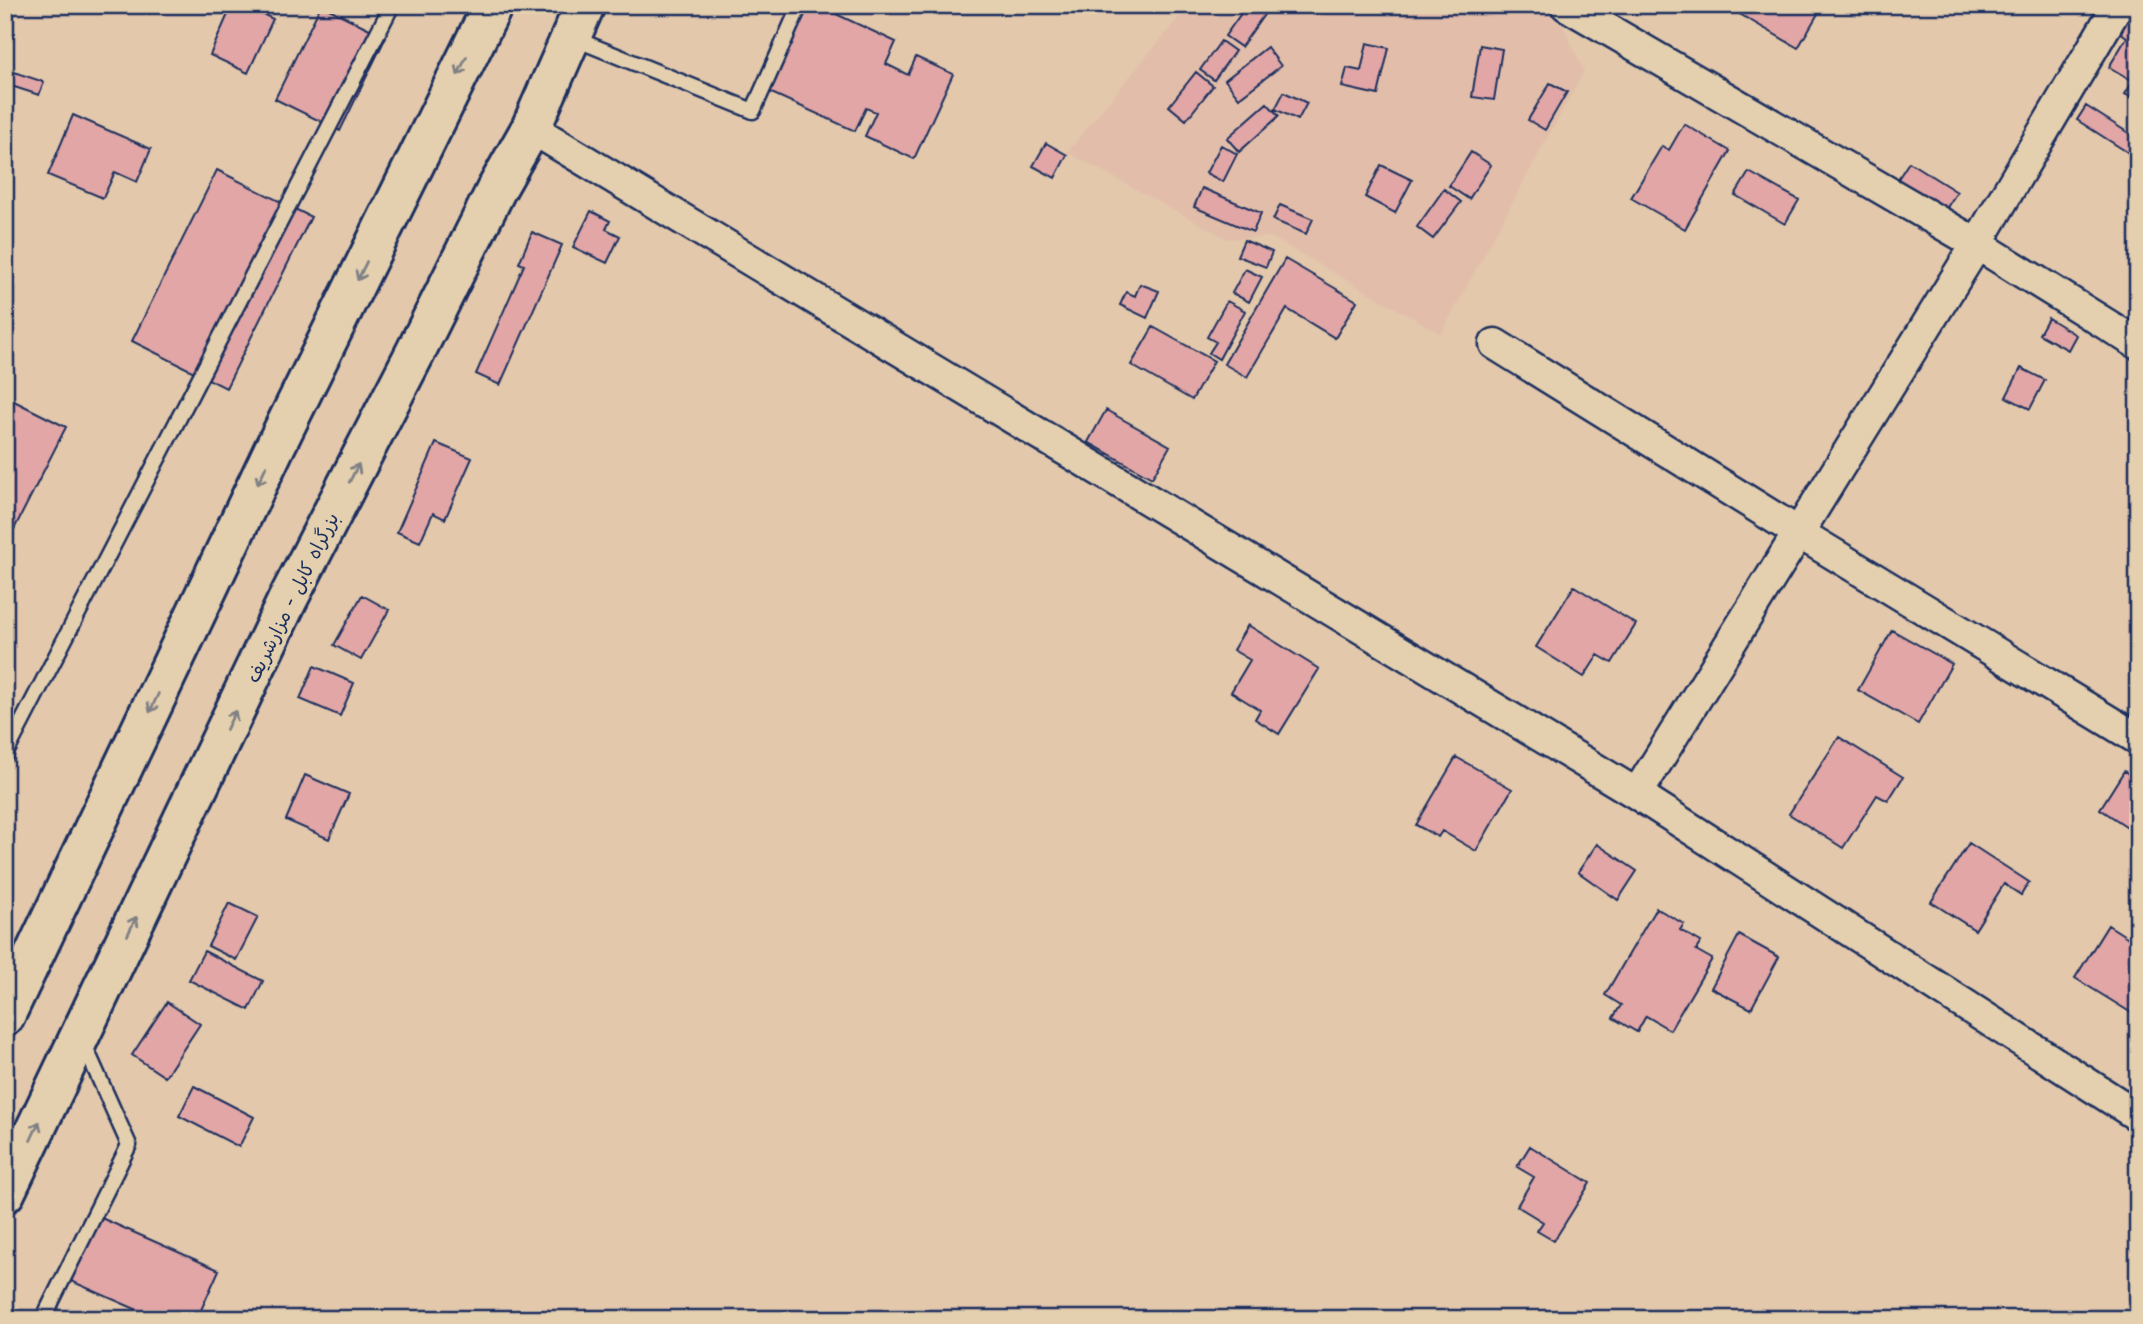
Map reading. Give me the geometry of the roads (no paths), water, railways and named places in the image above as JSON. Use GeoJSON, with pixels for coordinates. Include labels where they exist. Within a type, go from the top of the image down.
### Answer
{"type":"FeatureCollection","features":[{"type":"Feature","properties":{"kind":"highway"},"geometry":{"type":"LineString","coordinates":[[5,1016],[273,451],[493,5]]}},
{"type":"Feature","properties":{"kind":"highway","name":"بزرگراه کابل - مزارشریف"},"geometry":{"type":"LineString","coordinates":[[5,1193],[288,601],[496,190],[531,128],[578,22]]}},
{"type":"Feature","properties":{"kind":"street"},"geometry":{"type":"LineString","coordinates":[[1566,5],[1977,244],[2138,344]]}},
{"type":"Feature","properties":{"kind":"street"},"geometry":{"type":"LineString","coordinates":[[1637,794],[1977,244],[2118,5]]}},
{"type":"Feature","properties":{"kind":"street"},"geometry":{"type":"LineString","coordinates":[[531,128],[1637,794],[2138,1116]]}},
{"type":"Feature","properties":{"kind":"street"},"geometry":{"type":"LineString","coordinates":[[1494,344],[2138,739]]}},
{"type":"Feature","properties":{"kind":"lane"},"geometry":{"type":"LineString","coordinates":[[5,755],[392,5]]}},
{"type":"Feature","properties":{"kind":"lane"},"geometry":{"type":"LineString","coordinates":[[578,22],[753,111],[800,5]]}},
{"type":"Feature","properties":{"kind":"lane"},"geometry":{"type":"LineString","coordinates":[[43,1319],[129,1145],[80,1035]]}}]}
